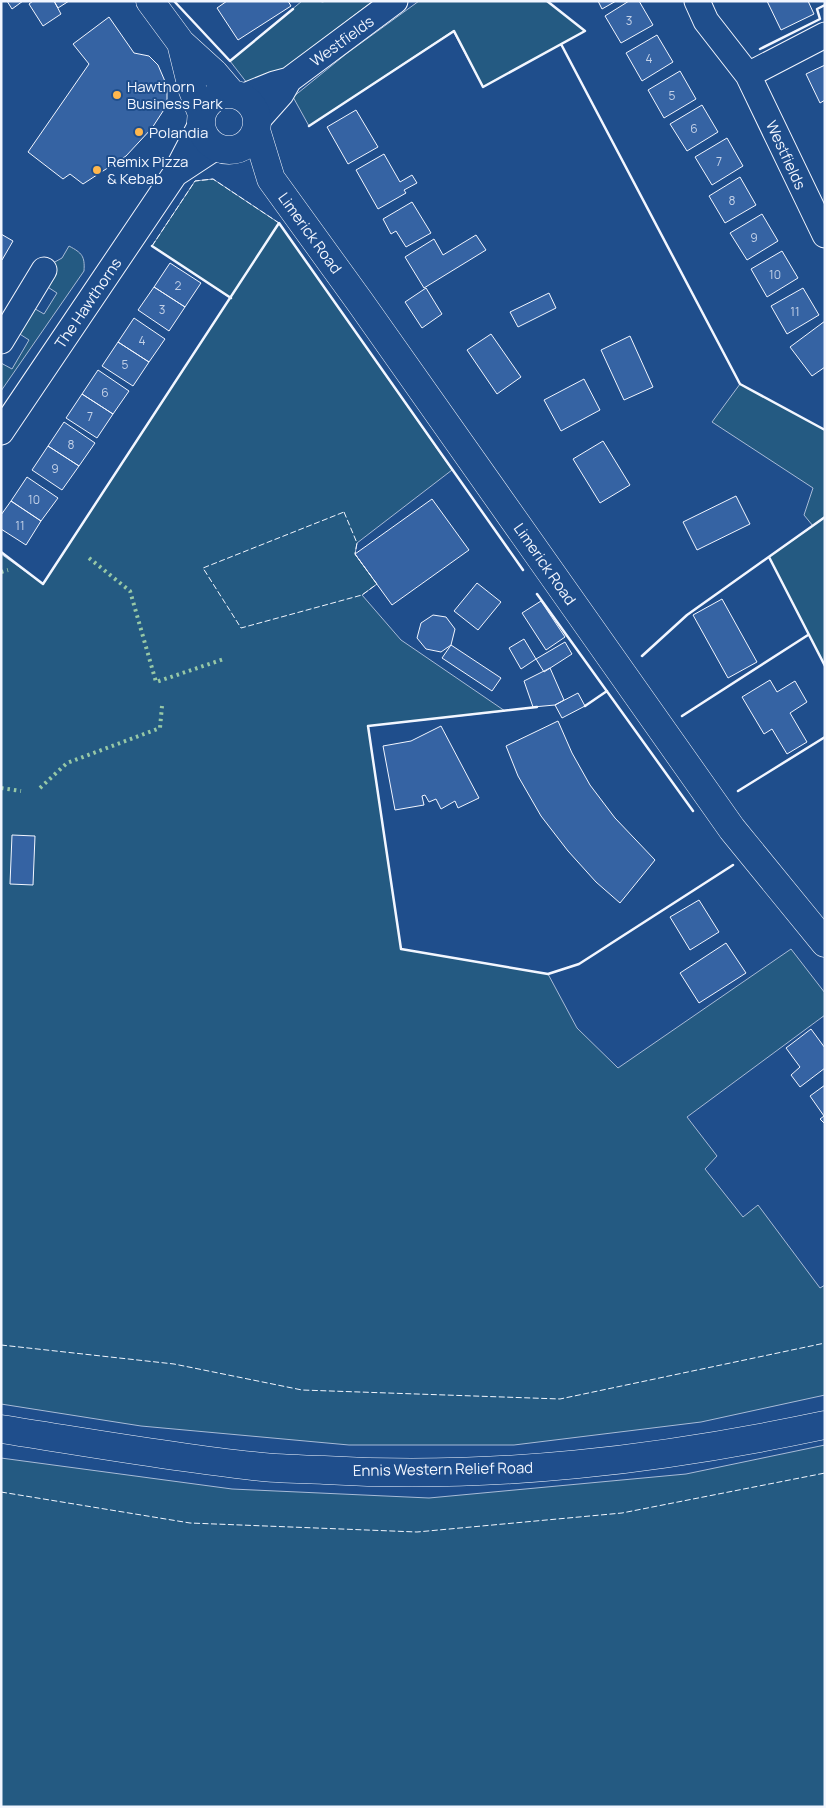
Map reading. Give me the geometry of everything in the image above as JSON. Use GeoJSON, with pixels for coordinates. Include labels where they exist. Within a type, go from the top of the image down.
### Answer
{"type":"FeatureCollection","features":[{"type":"Feature","properties":{"kind":"main road"},"geometry":{"type":"LineString","coordinates":[[150,1],[181,43],[237,96],[249,103],[255,111],[256,125],[251,139],[244,146],[235,150],[221,149],[208,141],[203,133],[181,43]]}},
{"type":"Feature","properties":{"kind":"main road"},"geometry":{"type":"LineString","coordinates":[[201,119],[206,105],[213,98],[222,95],[237,96]]}},
{"type":"Feature","properties":{"kind":"main road","name":"Limerick Road"},"geometry":{"type":"LineString","coordinates":[[256,125],[271,179],[732,829],[825,943]]}},
{"type":"Feature","properties":{"kind":"main road","name":"Limerick Road"},"geometry":{"type":"LineString","coordinates":[[221,149],[271,179]]}},
{"type":"Feature","properties":{"kind":"main road","name":"Ennis Western Relief Road"},"geometry":{"type":"LineString","coordinates":[[1,1429],[254,1466],[382,1474],[497,1471],[615,1461],[748,1441],[825,1425]]}},
{"type":"Feature","properties":{"kind":"street","name":"Westfields"},"geometry":{"type":"LineString","coordinates":[[237,96],[289,80],[396,1]]}},
{"type":"Feature","properties":{"kind":"street","name":"Westfields"},"geometry":{"type":"LineString","coordinates":[[697,1],[706,21],[748,75],[825,235]]}},
{"type":"Feature","properties":{"kind":"street"},"geometry":{"type":"LineString","coordinates":[[748,75],[825,35]]}},
{"type":"Feature","properties":{"kind":"street","name":"Westfields"},"geometry":{"type":"LineString","coordinates":[[256,125],[281,94],[289,80]]}},
{"type":"Feature","properties":{"kind":"street","name":"The Hawthorns"},"geometry":{"type":"LineString","coordinates":[[1,432],[175,174],[201,119]]}},
{"type":"Feature","properties":{"kind":"street","name":"The Hawthorns"},"geometry":{"type":"LineString","coordinates":[[175,174],[221,149]]}},
{"type":"Feature","properties":{"kind":"street"},"geometry":{"type":"LineString","coordinates":[[1,341],[44,270]]}},
{"type":"Feature","properties":{"kind":"shaded area"},"geometry":{"type":"Polygon","coordinates":[[[302,1],[373,1],[281,71],[247,83],[230,61],[302,1]]]}},
{"type":"Feature","properties":{"kind":"shaded area"},"geometry":{"type":"Polygon","coordinates":[[[419,1],[547,1],[585,31],[483,87],[453,31],[309,126],[293,97],[346,54],[419,1]]]}},
{"type":"Feature","properties":{"kind":"shaded area"},"geometry":{"type":"Polygon","coordinates":[[[213,179],[279,223],[452,470],[357,543],[355,554],[377,584],[362,595],[401,640],[505,711],[368,726],[401,949],[548,974],[577,1028],[618,1068],[791,949],[825,993],[825,1015],[687,1117],[717,1156],[705,1169],[743,1217],[758,1205],[820,1288],[825,1285],[825,1395],[701,1422],[514,1445],[349,1445],[141,1426],[1,1404],[1,554],[43,584],[230,298],[152,246],[195,181],[213,179]]]}},
{"type":"Feature","properties":{"kind":"shaded area"},"geometry":{"type":"Polygon","coordinates":[[[69,246],[82,256],[84,271],[1,391],[1,363],[12,369],[29,340],[15,331],[30,306],[44,314],[57,293],[43,284],[53,263],[62,258],[69,246]]]}},
{"type":"Feature","properties":{"kind":"shaded area"},"geometry":{"type":"Polygon","coordinates":[[[740,384],[825,430],[825,666],[769,557],[813,526],[804,515],[813,488],[712,422],[740,384]]]}},
{"type":"Feature","properties":{"kind":"shaded area"},"geometry":{"type":"Polygon","coordinates":[[[825,1445],[825,1807],[1,1807],[1,1458],[232,1489],[429,1498],[686,1474],[825,1445]]]}},
{"type":"Feature","properties":{"kind":"building"},"geometry":{"type":"Polygon","coordinates":[[[7,1],[23,1],[12,9],[7,1]]]}},
{"type":"Feature","properties":{"kind":"building"},"geometry":{"type":"Polygon","coordinates":[[[33,1],[54,1],[61,14],[43,26],[29,4],[33,1]]]}},
{"type":"Feature","properties":{"kind":"building"},"geometry":{"type":"Polygon","coordinates":[[[54,1],[69,1],[58,8],[54,1]]]}},
{"type":"Feature","properties":{"kind":"building"},"geometry":{"type":"Polygon","coordinates":[[[227,1],[288,1],[291,6],[238,40],[217,8],[227,1]]]}},
{"type":"Feature","properties":{"kind":"building"},"geometry":{"type":"Polygon","coordinates":[[[598,1],[616,1],[602,9],[598,1]]]}},
{"type":"Feature","properties":{"kind":"building"},"geometry":{"type":"Polygon","coordinates":[[[629,1],[639,1],[653,25],[621,43],[605,16],[629,1]]]}},
{"type":"Feature","properties":{"kind":"building"},"geometry":{"type":"Polygon","coordinates":[[[767,1],[808,1],[814,14],[781,30],[767,1]]]}},
{"type":"Feature","properties":{"kind":"building","name":"Hawthorn Business Park"},"geometry":{"type":"Polygon","coordinates":[[[109,17],[134,53],[149,56],[158,65],[167,86],[167,105],[152,128],[126,156],[83,184],[70,174],[63,179],[28,152],[89,64],[73,44],[109,17]]]}},
{"type":"Feature","properties":{"kind":"building"},"geometry":{"type":"Polygon","coordinates":[[[657,35],[673,62],[642,81],[626,53],[657,35]]]}},
{"type":"Feature","properties":{"kind":"building"},"geometry":{"type":"Polygon","coordinates":[[[825,65],[825,100],[820,103],[806,74],[825,65]]]}},
{"type":"Feature","properties":{"kind":"building"},"geometry":{"type":"Polygon","coordinates":[[[680,71],[696,99],[664,118],[648,90],[680,71]]]}},
{"type":"Feature","properties":{"kind":"building"},"geometry":{"type":"Polygon","coordinates":[[[702,105],[718,132],[687,151],[670,124],[702,105]]]}},
{"type":"Feature","properties":{"kind":"building"},"geometry":{"type":"Polygon","coordinates":[[[356,110],[378,147],[348,164],[327,127],[356,110]]]}},
{"type":"Feature","properties":{"kind":"building"},"geometry":{"type":"Polygon","coordinates":[[[727,138],[743,166],[712,185],[695,157],[727,138]]]}},
{"type":"Feature","properties":{"kind":"building"},"geometry":{"type":"Polygon","coordinates":[[[384,154],[400,182],[412,175],[417,183],[404,190],[406,193],[378,209],[356,170],[384,154]]]}},
{"type":"Feature","properties":{"kind":"building"},"geometry":{"type":"Polygon","coordinates":[[[740,177],[756,205],[725,223],[709,196],[740,177]]]}},
{"type":"Feature","properties":{"kind":"building"},"geometry":{"type":"Polygon","coordinates":[[[412,202],[431,233],[406,247],[396,231],[391,234],[383,219],[412,202]]]}},
{"type":"Feature","properties":{"kind":"building"},"geometry":{"type":"Polygon","coordinates":[[[762,214],[778,241],[747,260],[730,233],[762,214]]]}},
{"type":"Feature","properties":{"kind":"building"},"geometry":{"type":"Polygon","coordinates":[[[1,234],[13,241],[2,260],[1,260],[1,234]]]}},
{"type":"Feature","properties":{"kind":"building"},"geometry":{"type":"Polygon","coordinates":[[[476,235],[486,250],[424,288],[405,257],[434,239],[443,255],[476,235]]]}},
{"type":"Feature","properties":{"kind":"building"},"geometry":{"type":"Polygon","coordinates":[[[782,251],[798,278],[767,297],[751,269],[782,251]]]}},
{"type":"Feature","properties":{"kind":"building"},"geometry":{"type":"Polygon","coordinates":[[[170,263],[201,283],[185,307],[154,287],[170,263]]]}},
{"type":"Feature","properties":{"kind":"building"},"geometry":{"type":"Polygon","coordinates":[[[154,287],[185,307],[169,331],[138,310],[154,287]]]}},
{"type":"Feature","properties":{"kind":"building"},"geometry":{"type":"Polygon","coordinates":[[[426,288],[442,314],[422,328],[405,302],[426,288]]]}},
{"type":"Feature","properties":{"kind":"building"},"geometry":{"type":"Polygon","coordinates":[[[803,288],[819,315],[787,334],[771,306],[803,288]]]}},
{"type":"Feature","properties":{"kind":"building"},"geometry":{"type":"Polygon","coordinates":[[[549,293],[556,308],[518,327],[510,312],[549,293]]]}},
{"type":"Feature","properties":{"kind":"building"},"geometry":{"type":"Polygon","coordinates":[[[134,318],[165,339],[149,362],[118,342],[134,318]]]}},
{"type":"Feature","properties":{"kind":"building"},"geometry":{"type":"Polygon","coordinates":[[[825,321],[825,367],[812,376],[790,347],[825,321]]]}},
{"type":"Feature","properties":{"kind":"building"},"geometry":{"type":"Polygon","coordinates":[[[491,334],[521,377],[497,394],[467,350],[491,334]]]}},
{"type":"Feature","properties":{"kind":"building"},"geometry":{"type":"Polygon","coordinates":[[[630,336],[653,387],[624,400],[601,350],[630,336]]]}},
{"type":"Feature","properties":{"kind":"building"},"geometry":{"type":"Polygon","coordinates":[[[118,342],[149,362],[133,386],[102,366],[118,342]]]}},
{"type":"Feature","properties":{"kind":"building"},"geometry":{"type":"Polygon","coordinates":[[[98,370],[129,391],[113,414],[82,394],[98,370]]]}},
{"type":"Feature","properties":{"kind":"building"},"geometry":{"type":"Polygon","coordinates":[[[584,379],[600,410],[561,431],[544,400],[584,379]]]}},
{"type":"Feature","properties":{"kind":"building"},"geometry":{"type":"Polygon","coordinates":[[[82,394],[113,414],[97,438],[66,418],[82,394]]]}},
{"type":"Feature","properties":{"kind":"building"},"geometry":{"type":"Polygon","coordinates":[[[64,422],[95,443],[79,466],[48,446],[64,422]]]}},
{"type":"Feature","properties":{"kind":"building"},"geometry":{"type":"Polygon","coordinates":[[[603,441],[630,485],[600,503],[573,459],[603,441]]]}},
{"type":"Feature","properties":{"kind":"building"},"geometry":{"type":"Polygon","coordinates":[[[48,446],[79,466],[62,490],[32,470],[48,446]]]}},
{"type":"Feature","properties":{"kind":"building"},"geometry":{"type":"Polygon","coordinates":[[[27,477],[58,498],[41,521],[11,501],[27,477]]]}},
{"type":"Feature","properties":{"kind":"building"},"geometry":{"type":"Polygon","coordinates":[[[736,496],[750,524],[697,550],[683,522],[736,496]]]}},
{"type":"Feature","properties":{"kind":"building"},"geometry":{"type":"Polygon","coordinates":[[[432,499],[469,550],[392,605],[355,554],[432,499]]]}},
{"type":"Feature","properties":{"kind":"building"},"geometry":{"type":"Polygon","coordinates":[[[11,501],[41,521],[26,545],[1,529],[1,515],[11,501]]]}},
{"type":"Feature","properties":{"kind":"building"},"geometry":{"type":"Polygon","coordinates":[[[477,583],[501,602],[478,630],[454,611],[477,583]]]}},
{"type":"Feature","properties":{"kind":"building"},"geometry":{"type":"Polygon","coordinates":[[[722,599],[757,662],[728,678],[693,615],[722,599]]]}},
{"type":"Feature","properties":{"kind":"building"},"geometry":{"type":"Polygon","coordinates":[[[541,601],[565,637],[546,650],[522,613],[541,601]]]}},
{"type":"Feature","properties":{"kind":"building"},"geometry":{"type":"Polygon","coordinates":[[[433,615],[446,617],[455,629],[451,645],[441,652],[426,649],[417,638],[421,623],[433,615]]]}},
{"type":"Feature","properties":{"kind":"building"},"geometry":{"type":"Polygon","coordinates":[[[524,639],[536,659],[521,669],[509,648],[524,639]]]}},
{"type":"Feature","properties":{"kind":"building"},"geometry":{"type":"Polygon","coordinates":[[[565,642],[572,654],[544,672],[536,659],[565,642]]]}},
{"type":"Feature","properties":{"kind":"building"},"geometry":{"type":"Polygon","coordinates":[[[451,645],[501,678],[492,691],[442,658],[451,645]]]}},
{"type":"Feature","properties":{"kind":"building"},"geometry":{"type":"Polygon","coordinates":[[[550,668],[564,700],[555,705],[533,707],[524,681],[550,668]]]}},
{"type":"Feature","properties":{"kind":"building"},"geometry":{"type":"Polygon","coordinates":[[[770,680],[777,692],[795,681],[807,702],[790,713],[807,742],[787,754],[772,729],[764,734],[742,697],[770,680]]]}},
{"type":"Feature","properties":{"kind":"building"},"geometry":{"type":"Polygon","coordinates":[[[578,693],[585,706],[562,718],[555,705],[578,693]]]}},
{"type":"Feature","properties":{"kind":"building"},"geometry":{"type":"Polygon","coordinates":[[[558,721],[572,753],[590,785],[615,818],[655,860],[620,903],[596,882],[568,851],[541,816],[518,776],[506,746],[558,721]]]}},
{"type":"Feature","properties":{"kind":"building"},"geometry":{"type":"Polygon","coordinates":[[[441,726],[479,798],[458,808],[455,801],[441,809],[436,799],[429,802],[425,795],[422,796],[424,805],[395,810],[383,746],[411,741],[441,726]]]}},
{"type":"Feature","properties":{"kind":"building"},"geometry":{"type":"Polygon","coordinates":[[[12,835],[35,836],[33,885],[10,884],[12,835]]]}},
{"type":"Feature","properties":{"kind":"building"},"geometry":{"type":"Polygon","coordinates":[[[699,900],[719,932],[690,950],[670,917],[699,900]]]}},
{"type":"Feature","properties":{"kind":"building"},"geometry":{"type":"Polygon","coordinates":[[[726,943],[746,973],[699,1003],[680,973],[726,943]]]}},
{"type":"Feature","properties":{"kind":"building"},"geometry":{"type":"Polygon","coordinates":[[[811,1029],[825,1048],[825,1068],[800,1087],[791,1075],[800,1067],[786,1048],[811,1029]]]}},
{"type":"Feature","properties":{"kind":"building"},"geometry":{"type":"Polygon","coordinates":[[[825,1085],[825,1124],[820,1119],[824,1116],[810,1096],[825,1085]]]}},
{"type":"Feature","properties":{"kind":"hedge"},"geometry":{"type":"LineString","coordinates":[[89,558],[130,591],[156,682],[224,659]]}},
{"type":"Feature","properties":{"kind":"hedge"},"geometry":{"type":"LineString","coordinates":[[1,572],[8,570]]}},
{"type":"Feature","properties":{"kind":"hedge"},"geometry":{"type":"LineString","coordinates":[[40,788],[67,763],[160,728],[162,706]]}},
{"type":"Feature","properties":{"kind":"hedge"},"geometry":{"type":"LineString","coordinates":[[1,788],[21,791]]}},
{"type":"Feature","properties":{"kind":"fence"},"geometry":{"type":"LineString","coordinates":[[152,246],[195,181],[213,179],[279,223]]}},
{"type":"Feature","properties":{"kind":"fence"},"geometry":{"type":"LineString","coordinates":[[344,512],[357,543],[355,554],[377,584],[362,595],[241,628],[203,568],[344,512]]}},
{"type":"Feature","properties":{"kind":"fence"},"geometry":{"type":"LineString","coordinates":[[1,1345],[174,1364],[302,1390],[560,1399],[825,1343]]}},
{"type":"Feature","properties":{"kind":"fence"},"geometry":{"type":"LineString","coordinates":[[1,1492],[190,1523],[417,1532],[622,1513],[825,1473]]}},
{"type":"Feature","properties":{"kind":"wall"},"geometry":{"type":"LineString","coordinates":[[174,1],[230,61],[293,9]]}},
{"type":"Feature","properties":{"kind":"wall"},"geometry":{"type":"LineString","coordinates":[[309,126],[454,31],[483,87],[585,31],[547,1]]}},
{"type":"Feature","properties":{"kind":"wall"},"geometry":{"type":"LineString","coordinates":[[760,49],[820,19],[817,9],[825,5]]}},
{"type":"Feature","properties":{"kind":"wall"},"geometry":{"type":"LineString","coordinates":[[561,44],[740,384],[825,430]]}},
{"type":"Feature","properties":{"kind":"wall"},"geometry":{"type":"LineString","coordinates":[[1,552],[43,584],[279,223],[523,570]]}},
{"type":"Feature","properties":{"kind":"wall"},"geometry":{"type":"LineString","coordinates":[[152,246],[231,298]]}},
{"type":"Feature","properties":{"kind":"wall"},"geometry":{"type":"LineString","coordinates":[[642,656],[687,615],[825,517]]}},
{"type":"Feature","properties":{"kind":"wall"},"geometry":{"type":"LineString","coordinates":[[769,557],[825,666]]}},
{"type":"Feature","properties":{"kind":"wall"},"geometry":{"type":"LineString","coordinates":[[537,594],[693,811]]}},
{"type":"Feature","properties":{"kind":"wall"},"geometry":{"type":"LineString","coordinates":[[682,716],[808,635]]}},
{"type":"Feature","properties":{"kind":"wall"},"geometry":{"type":"LineString","coordinates":[[585,706],[607,691]]}},
{"type":"Feature","properties":{"kind":"wall"},"geometry":{"type":"LineString","coordinates":[[537,707],[368,726],[401,949],[548,974],[579,964],[733,865]]}},
{"type":"Feature","properties":{"kind":"wall"},"geometry":{"type":"LineString","coordinates":[[738,791],[825,737]]}},
{"type":"Feature","properties":{"kind":"place","name":"Hawthorn Business Park"},"geometry":{"type":"Point","coordinates":[117,95]}},
{"type":"Feature","properties":{"kind":"place","name":"Polandia"},"geometry":{"type":"Point","coordinates":[139,132]}},
{"type":"Feature","properties":{"kind":"place","name":"Remix Pizza & Kebab"},"geometry":{"type":"Point","coordinates":[97,170]}}]}
